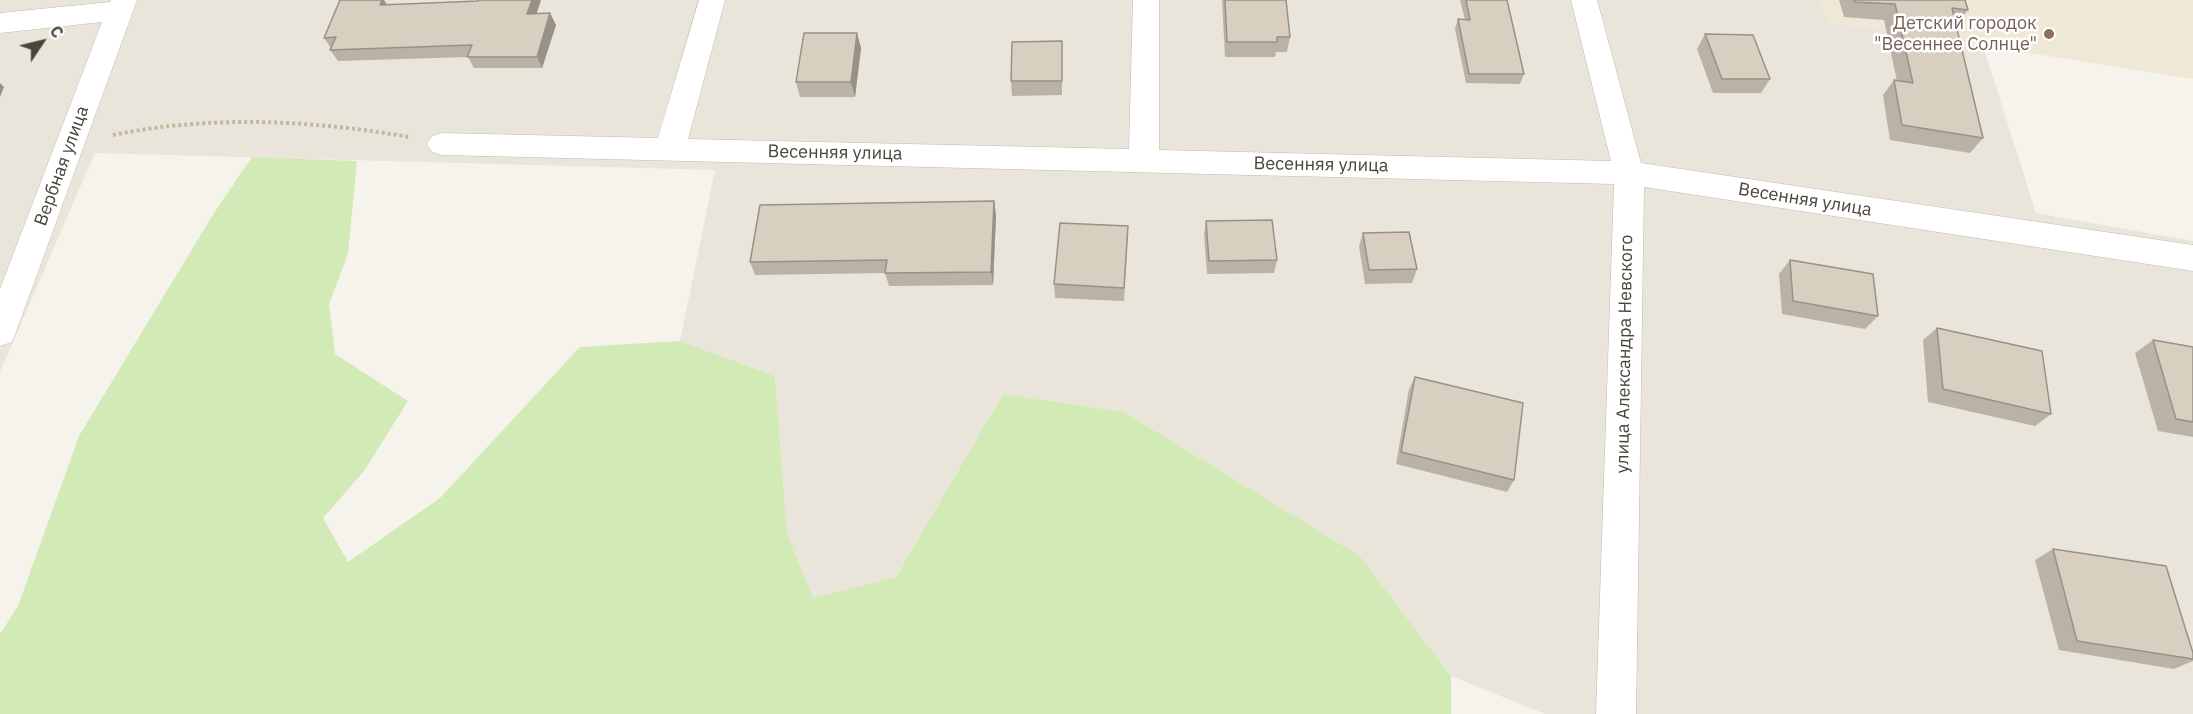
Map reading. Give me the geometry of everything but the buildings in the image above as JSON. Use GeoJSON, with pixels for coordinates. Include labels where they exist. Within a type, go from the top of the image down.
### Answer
{"type":"FeatureCollection","features":[{"type":"Feature","properties":{"kind":"street"},"geometry":{"type":"LineString","coordinates":[[670,149],[712,0]]}},
{"type":"Feature","properties":{"kind":"street"},"geometry":{"type":"LineString","coordinates":[[1144,161],[1146,0]]}},
{"type":"Feature","properties":{"kind":"street","name":"улица Александра Невского"},"geometry":{"type":"LineString","coordinates":[[1584,0],[1629,173],[1616,714]]}},
{"type":"Feature","properties":{"kind":"street"},"geometry":{"type":"LineString","coordinates":[[0,23],[122,6]]}},
{"type":"Feature","properties":{"kind":"street","name":"Вербная улица"},"geometry":{"type":"LineString","coordinates":[[0,332],[122,6]]}},
{"type":"Feature","properties":{"kind":"street","name":"Весенняя улица"},"geometry":{"type":"LineString","coordinates":[[442,144],[1629,173],[2193,258]]}},
{"type":"Feature","properties":{"kind":"path"},"geometry":{"type":"LineString","coordinates":[[70,144],[152,127],[208,122],[320,126],[377,131],[442,144]]}},
{"type":"Feature","properties":{"kind":"shaded area"},"geometry":{"type":"Polygon","coordinates":[[[0,0],[1819,0],[1828,21],[1983,46],[2036,213],[2193,241],[2193,714],[1545,714],[1451,676],[1360,556],[1124,412],[1003,394],[896,577],[813,598],[787,534],[775,376],[680,341],[715,170],[95,153],[0,372],[0,0]]]}},
{"type":"Feature","properties":{"kind":"shaded area","name":"Детский городок \"Весеннее Солнце\""},"geometry":{"type":"Polygon","coordinates":[[[1819,0],[2193,0],[2193,79],[1828,21],[1819,0]]]}},
{"type":"Feature","properties":{"kind":"green space"},"geometry":{"type":"Polygon","coordinates":[[[252,157],[357,161],[348,254],[329,304],[335,354],[408,401],[364,471],[323,518],[348,562],[440,498],[580,347],[680,341],[775,376],[787,534],[813,598],[896,577],[1003,394],[1124,412],[1360,556],[1451,676],[1451,714],[0,714],[0,634],[18,606],[79,436],[214,213],[252,157]]]}},
{"type":"Feature","properties":{"kind":"place","name":"Детский городок \"Весеннее Солнце\""},"geometry":{"type":"Point","coordinates":[2049,34]}}]}
